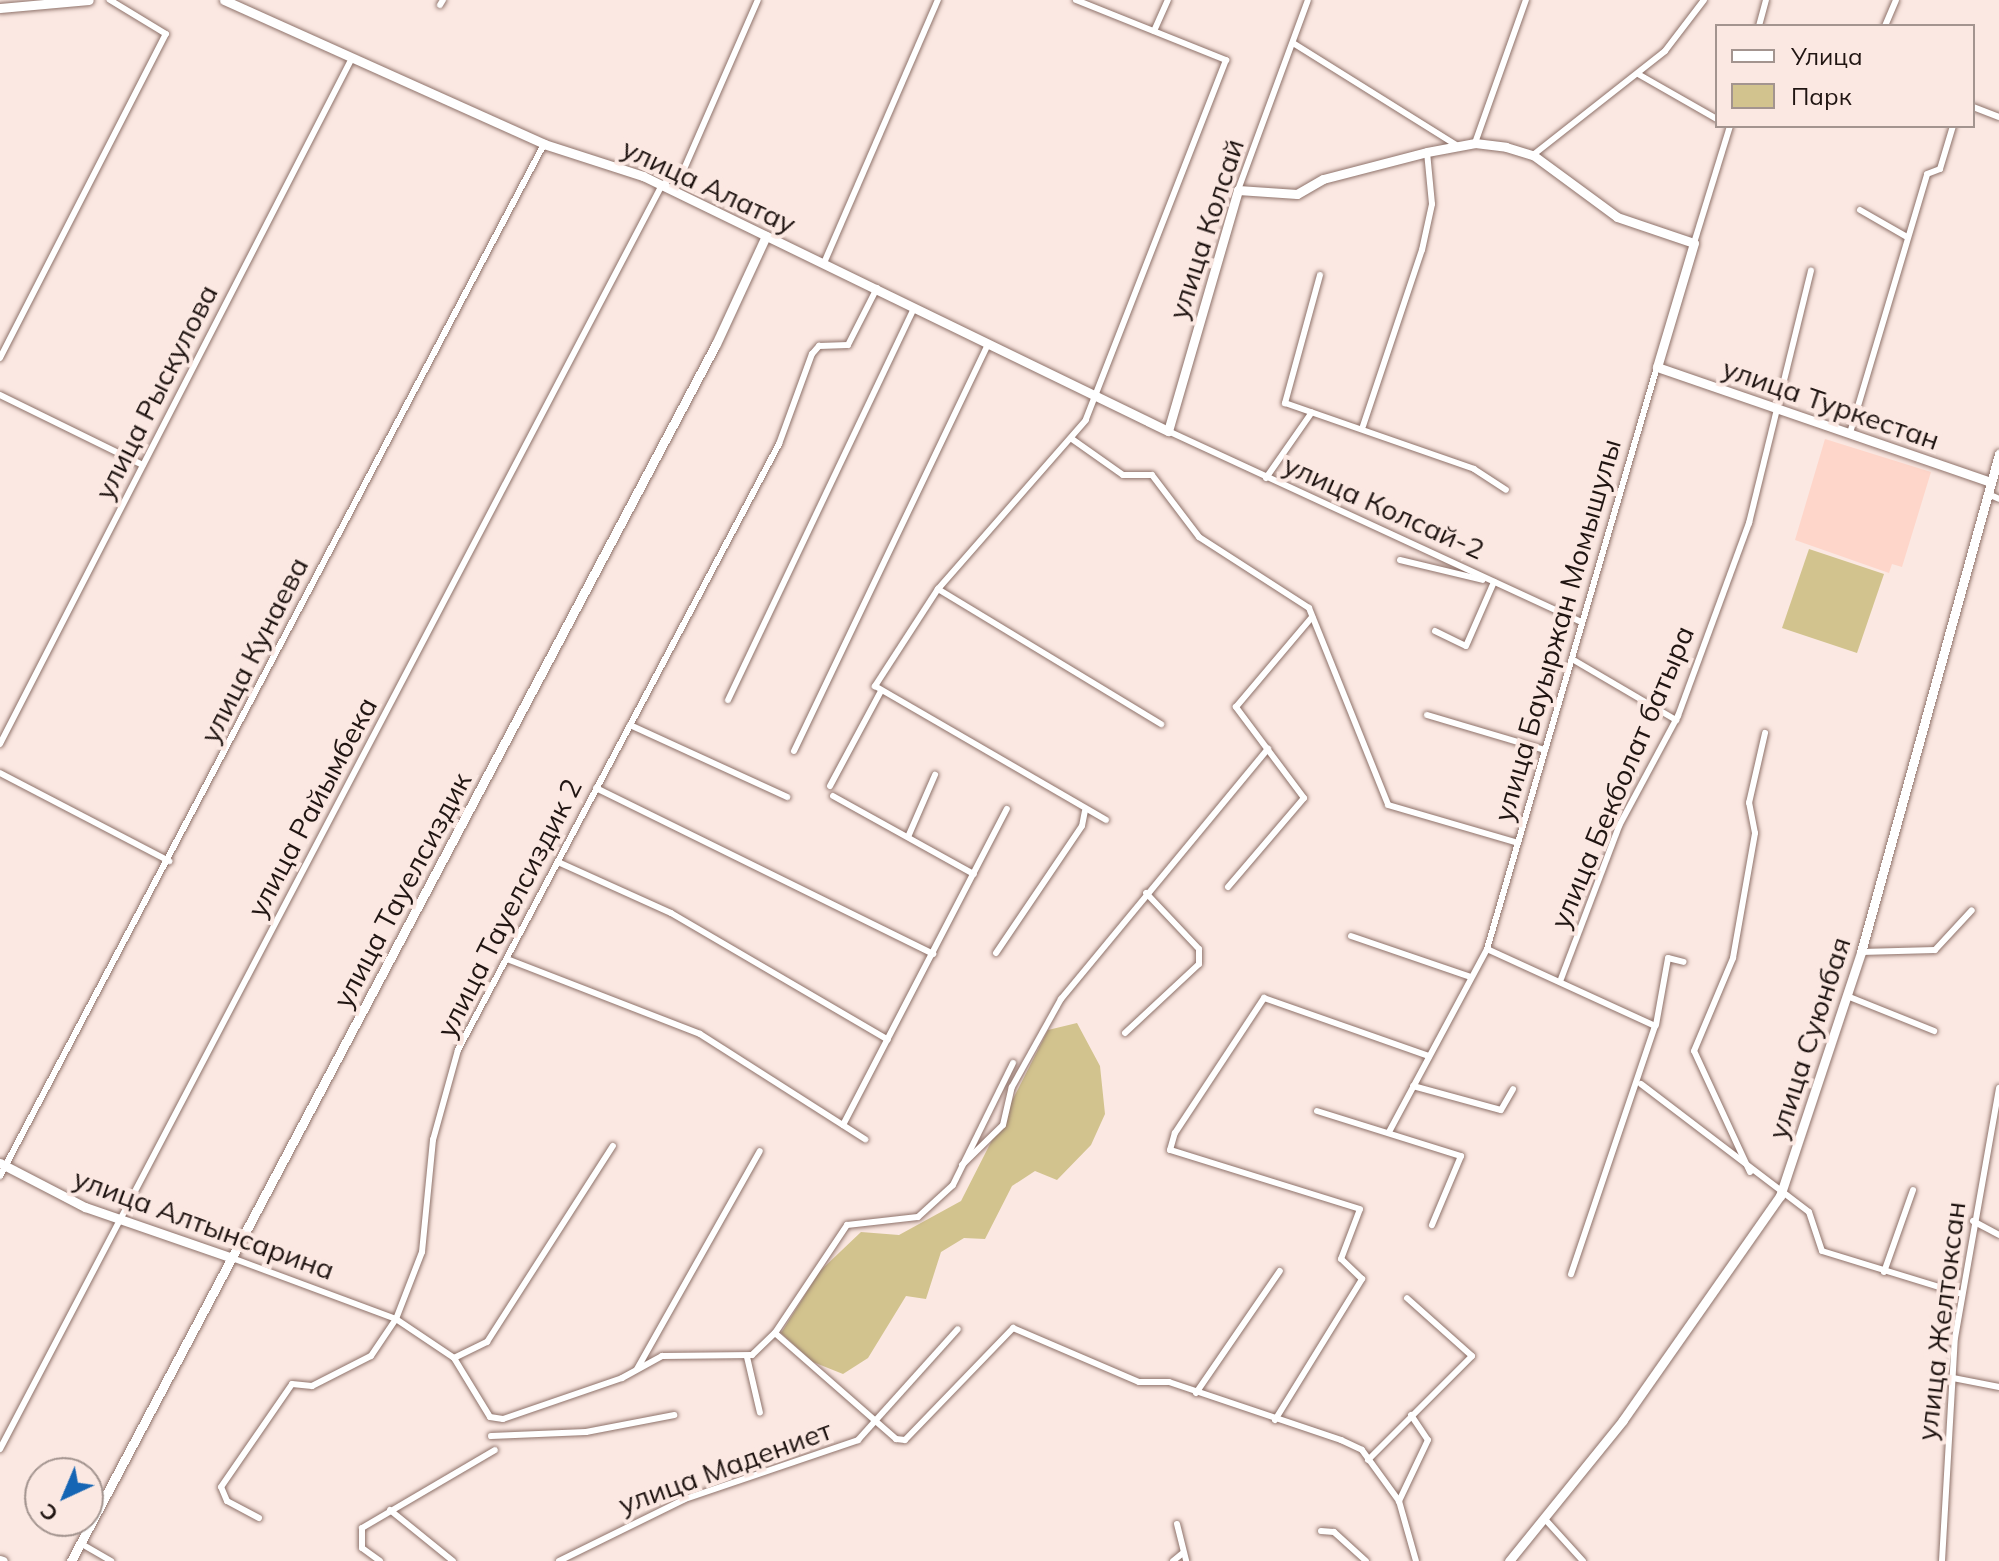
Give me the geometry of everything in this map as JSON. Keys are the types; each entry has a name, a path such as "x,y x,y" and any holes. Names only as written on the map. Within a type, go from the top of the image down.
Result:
{"street":[{"path":"0,8 89,0"},
{"path":"0,358 166,34 110,0"},
{"name":"улица Алатау","path":"224,0 351,60 544,144 662,185 877,288 913,310 987,346 1168,431"},
{"name":"улица Райымбека","path":"0,1449 662,185 684,169 758,0"},
{"path":"824,263 938,0"},
{"path":"1078,0 1226,60 1096,395 1072,439 938,589 875,682 881,691 993,748 1085,811 1106,820"},
{"path":"1154,31 1168,0"},
{"name":"улица Колсай","path":"1168,431 1238,190 1308,0"},
{"path":"1475,143 1526,0"},
{"path":"1533,155 1638,74 1704,0"},
{"path":"1760,24 1766,0"},
{"path":"1886,24 1896,0"},
{"path":"1293,43 1456,145"},
{"name":"улица Рыскулова","path":"0,744 351,60"},
{"path":"1638,74 1715,118"},
{"path":"1975,108 1999,117"},
{"name":"улица Бауыржан Момышулы","path":"1389,1132 1487,949 1728,128"},
{"path":"1850,433 1907,237 1952,128"},
{"path":"1238,190 1297,194 1323,179 1456,145 1475,143 1533,155 1617,217 1694,243"},
{"name":"улица Кунаева","path":"2,1169 169,861 544,144"},
{"path":"1363,426 1422,250 1432,204 1427,152"},
{"path":"1860,210 1907,237"},
{"name":"улица Тауелсиздик","path":"71,1561 709,358 766,236"},
{"name":"улица Бекболат батыра","path":"1561,979 1619,826 1676,720 1749,523 1811,270"},
{"path":"1320,275 1285,403 1363,426 1506,490"},
{"name":"улица Тауелсиздик 2","path":"259,1518 219,1493 292,1384 312,1386 371,1356 396,1319 422,1252 433,1140 458,1050 779,444 812,354 819,346 848,345 877,288"},
{"path":"728,700 913,310"},
{"path":"794,751 987,346"},
{"name":"улица Туркестан","path":"1657,367 1991,482"},
{"path":"0,395 143,465"},
{"path":"1266,478 1312,412"},
{"name":"улица Колсай-2","path":"1168,431 1582,622"},
{"path":"1072,439 1123,475 1152,475 1199,537 1291,590 1312,617 1388,805 1518,843"},
{"name":"улица Суюнбая","path":"1509,1561 1544,1518 1780,1196 1861,952 1999,454"},
{"path":"1988,494 1999,499"},
{"path":"1400,560 1494,582 1466,646 1435,631"},
{"path":"938,589 1161,724"},
{"path":"1228,887 1304,798 1236,707 1312,617"},
{"path":"1572,659 1676,720"},
{"path":"830,786 881,691"},
{"path":"1427,715 1545,750"},
{"path":"630,725 787,797"},
{"path":"1750,1172 1694,1051 1733,958 1755,833 1749,803 1765,733"},
{"path":"962,1165 1003,1125 1012,1087 1061,999 1268,749"},
{"path":"0,773 169,861"},
{"path":"908,837 935,775"},
{"path":"596,788 933,954"},
{"path":"833,796 974,874"},
{"path":"843,1125 1007,809"},
{"path":"996,953 1082,826 1085,811"},
{"path":"558,862 671,913 888,1040"},
{"path":"1125,1033 1199,964 1199,949 1146,893"},
{"path":"1861,952 1935,950 1972,910"},
{"path":"1351,936 1471,977"},
{"path":"1487,949 1561,979 1655,1026"},
{"path":"1571,1274 1641,1084 1668,958 1684,962"},
{"path":"507,959 700,1034 865,1139"},
{"path":"1847,996 1934,1031"},
{"path":"1275,1420 1362,1279 1341,1259 1360,1209 1170,1150 1264,998 1429,1056"},
{"path":"613,1146 487,1342 454,1358 490,1417 503,1419 681,1351 747,1357 775,1333 839,1232 854,1221 918,1217 953,1185 1013,1063"},
{"path":"1641,1084 1780,1196 1809,1212 1822,1251 1962,1294"},
{"path":"1413,1086 1501,1110 1513,1089"},
{"name":"улица Желтоксан","path":"1942,1561 1953,1378 1962,1294 1999,1088"},
{"path":"1317,1111 1461,1156 1432,1225"},
{"path":"637,1369 760,1151"},
{"name":"улица Алтынсарина","path":"2,1169 121,1220 396,1319 454,1358"},
{"path":"1884,1272 1913,1190"},
{"path":"1973,1221 1999,1235"},
{"path":"1196,1393 1280,1271"},
{"path":"1368,1460 1472,1356 1407,1298"},
{"path":"775,1333 877,1421 905,1440 1013,1328 1139,1382 1196,1393 1341,1440 1368,1460 1399,1501 1416,1561"},
{"name":"улица Мадениет","path":"559,1561 685,1499 843,1449 877,1421 958,1329"},
{"path":"747,1357 760,1413"},
{"path":"1953,1378 1999,1387"},
{"path":"491,1436 586,1432 674,1415"},
{"path":"1399,1501 1427,1447 1411,1415"},
{"path":"380,1561 359,1538 390,1510 495,1450"},
{"path":"390,1510 453,1561"},
{"path":"1544,1518 1583,1561"},
{"path":"1173,1561 1185,1557 1177,1524"},
{"path":"1321,1531 1334,1532 1366,1561"},
{"path":"80,1543 111,1561"}],"shaded area":[{"path":"1825,439 1931,472 1902,567 1892,564 1889,573 1795,540"}],"green space":[{"path":"1809,549 1884,574 1857,653 1782,628"},
{"path":"1077,1023 1100,1066 1105,1114 1091,1145 1057,1180 1035,1171 1012,1186 985,1239 964,1238 941,1252 926,1299 906,1296 868,1358 843,1374 813,1362 781,1333 820,1271 861,1232 899,1235 961,1201 1048,1030"}]}
